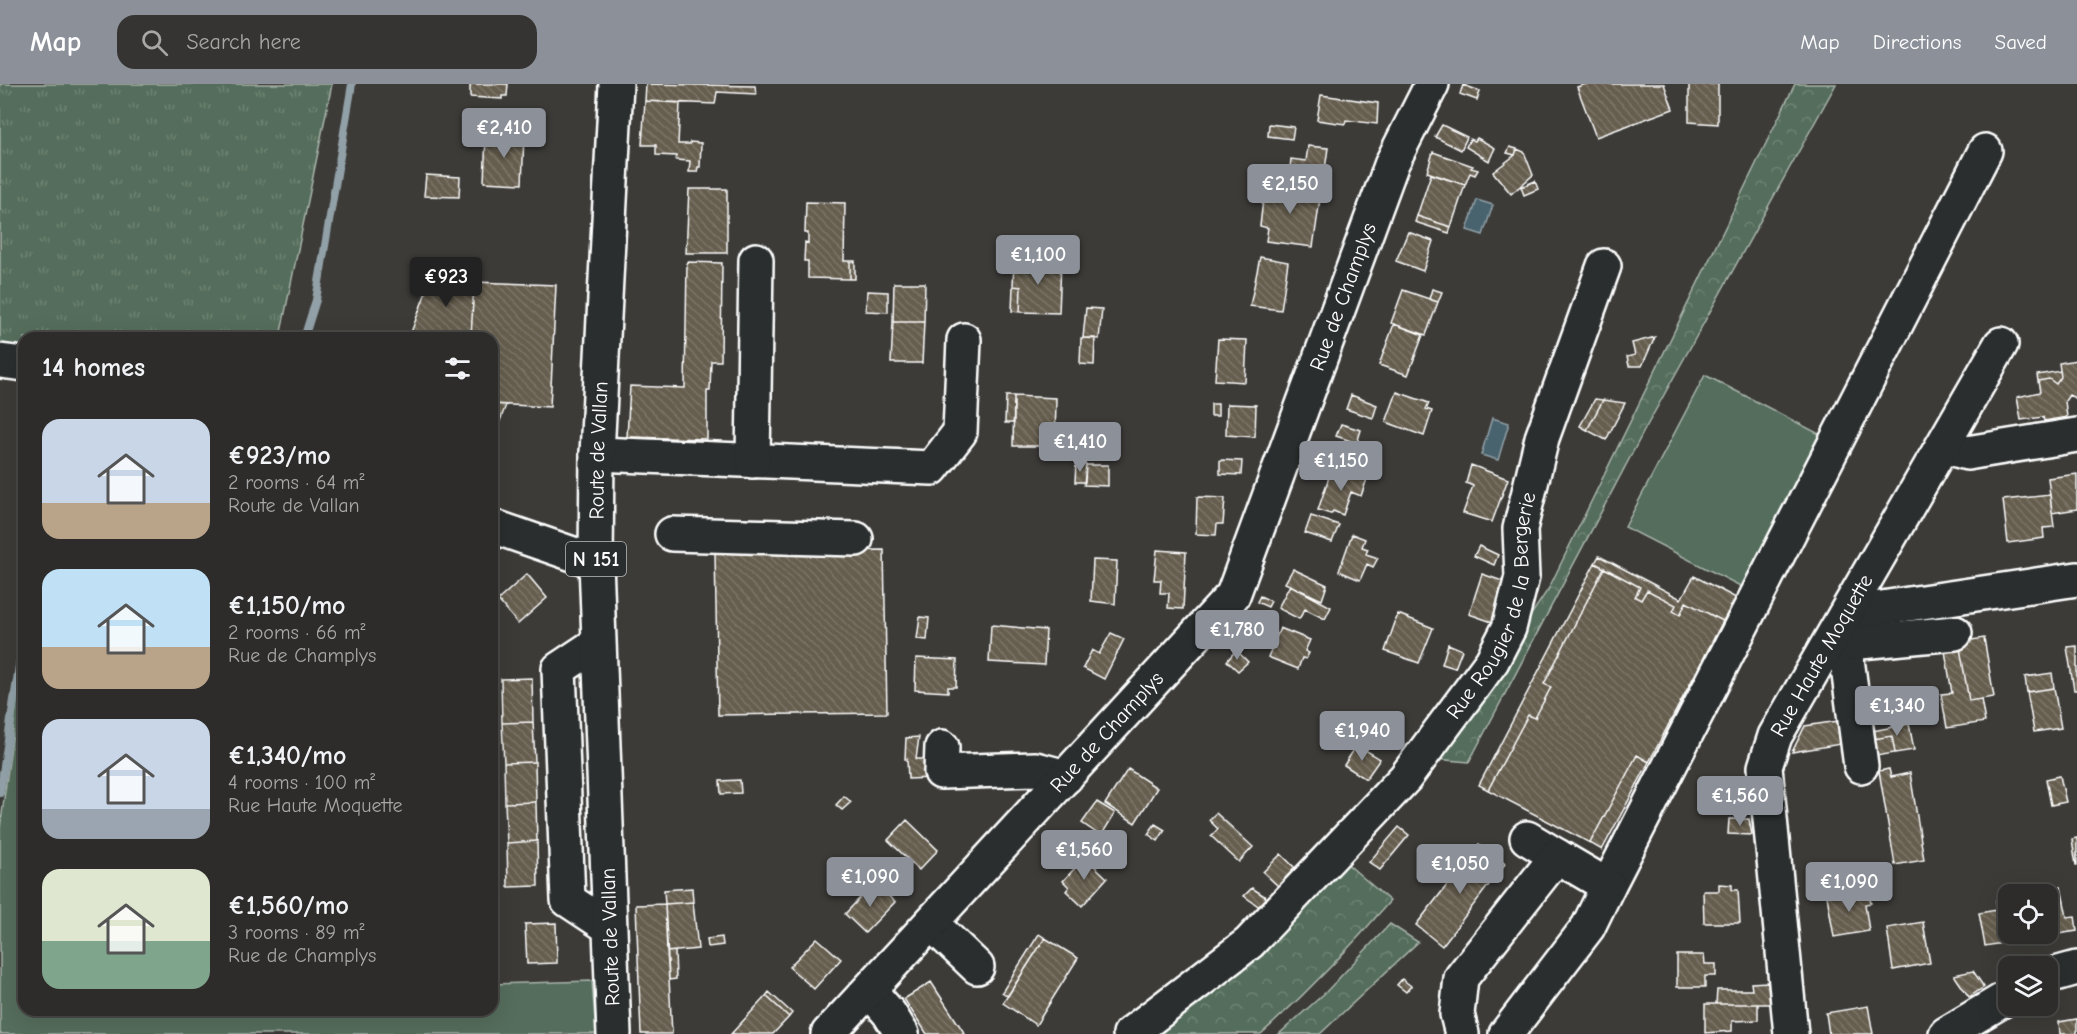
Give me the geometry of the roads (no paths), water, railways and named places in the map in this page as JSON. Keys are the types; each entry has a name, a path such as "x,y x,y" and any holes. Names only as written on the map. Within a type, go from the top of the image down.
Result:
{"street":[{"name":"Route de Vallan","path":"614,1034 596,562 597,454 616,84"},
{"name":"Rue de Champlys","path":"828,1034 1233,595 1392,164 1432,84"},
{"path":"1506,1034 1588,927 1985,152"},
{"path":"753,461 756,260"},
{"name":"Rue Rougier de la Bergerie","path":"1130,1034 1249,943 1405,778 1492,661 1509,628 1522,577 1520,529 1542,438 1604,266"},
{"path":"597,454 932,468 960,432 964,340"},
{"name":"Rue Haute Moquette","path":"1791,1034 1765,767 1775,736 1840,634 2001,344"},
{"path":"0,360 18,363"},
{"path":"1943,446 1967,453 2077,435"},
{"path":"498,528 596,562"},
{"path":"672,534 856,538"},
{"path":"1840,634 2077,579"},
{"path":"1840,634 1955,633"},
{"path":"1840,634 1861,765"},
{"path":"942,747 941,772 1036,770 1066,777"},
{"path":"1527,838 1608,886"},
{"path":"1461,1034 1457,1014 1461,978 1557,856"},
{"path":"931,924 977,967"},
{"path":"2058,973 2077,968"},
{"path":"869,990 889,1013 902,1034"},
{"path":"1947,1034 1998,1003"}],"water":[{"path":"1477,200 1493,205 1483,235 1467,230"},
{"path":"1492,418 1509,423 1498,460 1481,455"}],"waterway":[{"path":"306,332 316,300 352,84"},
{"path":"0,793 18,673"}]}
